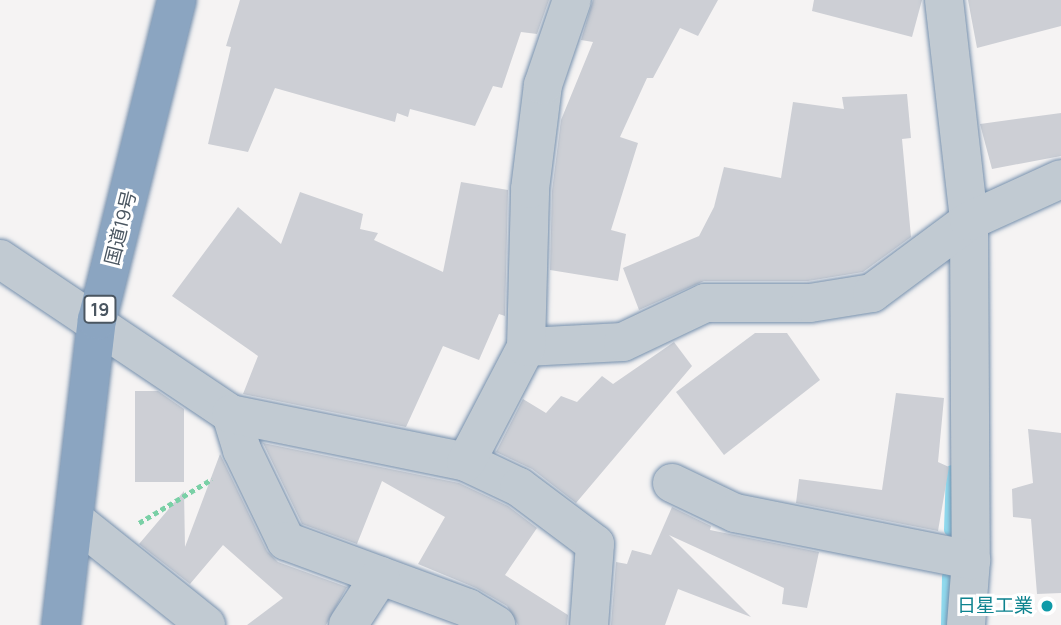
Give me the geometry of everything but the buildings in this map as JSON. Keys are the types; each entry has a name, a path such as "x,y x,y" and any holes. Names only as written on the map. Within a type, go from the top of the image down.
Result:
{"highway":[{"name":"国道19号","path":"61,625 97,320 177,0"}],"street":[{"path":"466,462 526,347 530,189 540,106 572,0"},
{"path":"944,0 969,221 971,560 966,625"},
{"path":"526,347 623,342 705,303 848,301 872,293 969,221 1061,180"},
{"path":"0,259 97,320 128,348 231,414 466,462 520,487 595,544 589,625"},
{"path":"231,414 246,458 286,541 468,608 496,625"},
{"path":"672,483 735,513 971,560"},
{"path":"75,520 206,625"},
{"path":"348,625 380,576"}],"path":[{"path":"129,531 155,510 246,458"}],"waterway":[{"path":"950,530 952,471"},
{"path":"947,625 948,576"}],"place":[{"name":"日星工業","path":"1047,606"}]}
